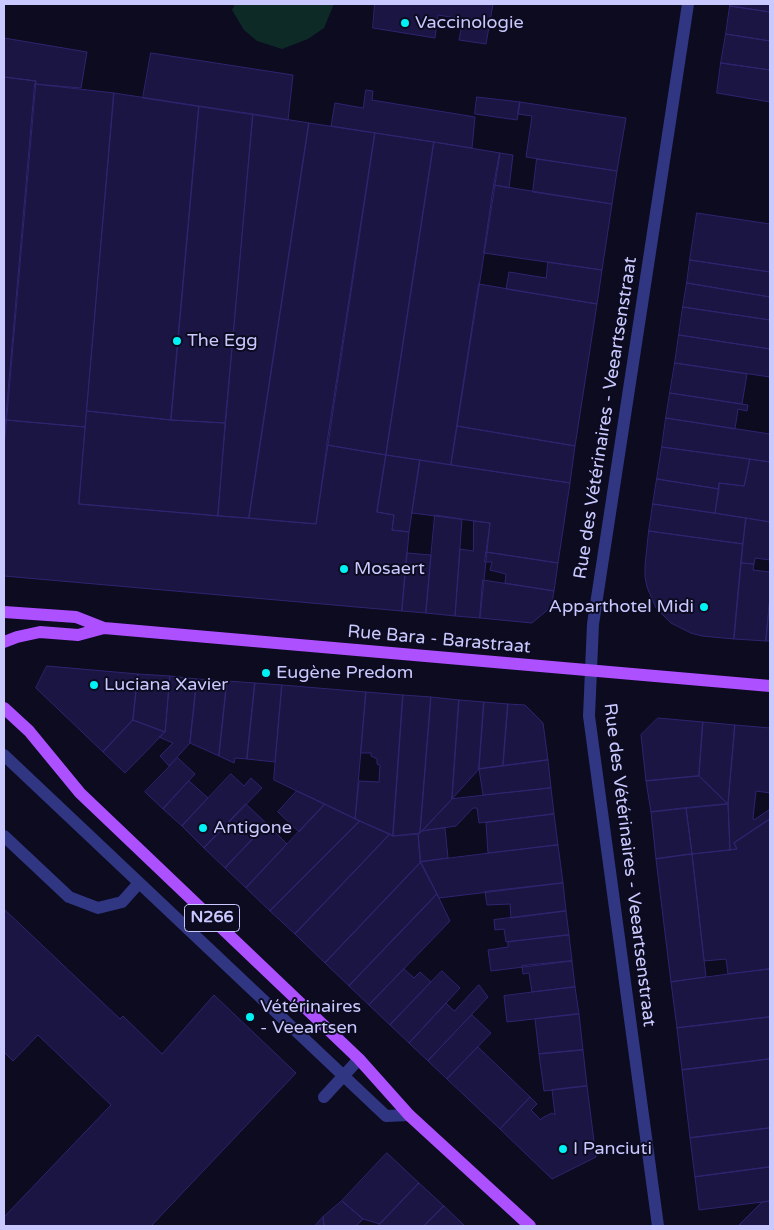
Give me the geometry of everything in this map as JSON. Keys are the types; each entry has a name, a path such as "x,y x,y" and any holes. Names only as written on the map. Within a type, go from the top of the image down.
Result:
{"main road":[{"name":"Rue Bara - Barastraat","path":"4,612 76,617 104,628 770,686"},
{"name":"Rue Bara - Barastraat","path":"4,642 40,632 78,635 104,628"},
{"name":"N266","path":"4,708 29,731 80,793 359,1059 409,1115 530,1226"}],"street":[{"name":"Rue des Vétérinaires - Veeartsenstraat","path":"658,1226 589,716 593,624 688,4"},
{"path":"4,755 386,1116 409,1115"},
{"path":"4,836 69,897 98,908 122,902 139,883"},
{"path":"324,1097 359,1059"}],"green space":[{"path":"235,4 334,4 324,28 308,39 282,49 257,41 244,30 232,10"}],"building":[{"name":"Vaccinologie","path":"375,4 493,4 486,44 459,40 463,19 438,15 435,38 373,28"},
{"path":"730,4 770,4 770,12 730,6"},
{"path":"730,6 770,12 770,41 726,34"},
{"path":"726,34 770,41 770,70 721,63"},
{"path":"4,38 87,52 81,88 35,84 36,81 4,77"},
{"path":"151,53 293,75 288,120 143,98"},
{"path":"721,63 770,70 770,102 717,93"},
{"path":"4,77 36,81 4,449"},
{"path":"35,84 114,93 85,427 6,420"},
{"path":"366,90 373,91 372,100 475,117 472,148 331,126 335,103 363,108"},
{"path":"114,93 199,106 171,420 87,411"},
{"path":"477,97 520,102 517,120 475,114"},
{"path":"520,102 626,118 617,171 526,157 532,116 518,114"},
{"path":"199,106 253,114 225,423 171,420"},
{"path":"253,114 309,123 249,518 218,516"},
{"path":"309,123 375,133 316,524 249,518"},
{"path":"375,133 434,142 386,455 327,445"},
{"path":"434,142 500,153 451,465 386,455"},
{"path":"500,153 513,155 509,188 494,185"},
{"path":"537,159 617,171 612,204 533,192"},
{"path":"494,185 612,204 602,270 484,253"},
{"path":"697,213 770,224 770,272 690,260"},
{"path":"690,260 770,272 770,297 687,283"},
{"path":"548,262 602,270 597,304 506,289 509,272 546,278"},
{"path":"687,283 770,297 770,320 683,307"},
{"path":"479,284 597,304 575,446 457,426"},
{"path":"683,307 770,320 770,349 679,335"},
{"path":"679,335 770,349 770,377 675,363"},
{"path":"675,363 747,374 742,404 670,393"},
{"path":"670,393 748,405 747,411 738,409 735,429 666,418"},
{"path":"87,411 171,420 225,423 218,516 79,504"},
{"path":"666,418 770,434 770,462 662,447"},
{"path":"6,420 85,427 79,504 316,524 327,445 386,455 377,512 394,515 392,530 409,532 402,611 4,576 4,449"},
{"path":"457,426 575,446 570,483 451,465"},
{"path":"662,447 750,459 744,486 719,483 719,489 657,479"},
{"path":"386,455 420,460 409,532 392,530 394,515 377,512"},
{"path":"750,459 770,462 770,522 715,513 719,483 744,486"},
{"path":"420,460 570,483 558,563 486,552 490,523 412,513"},
{"path":"657,479 719,489 715,513 653,504"},
{"path":"653,504 746,518 743,544 649,531"},
{"path":"435,515 462,519 455,616 426,613"},
{"path":"746,518 770,522 770,560 755,558 754,564 741,563"},
{"path":"474,521 490,523 480,618 455,616 460,549 473,551"},
{"path":"649,531 743,544 734,639 691,633 671,623 656,608 645,577"},
{"path":"486,552 558,563 554,591 505,583 506,574 490,570 492,562 485,562"},
{"path":"407,553 431,555 426,613 402,611"},
{"path":"741,563 754,564 753,570 770,572 766,641 734,639"},
{"path":"483,580 554,591 551,607 532,623 480,618"},
{"path":"770,597 770,641 766,641"},
{"path":"47,666 138,674 133,720 103,752 36,688"},
{"path":"138,674 170,676 165,732 133,720"},
{"path":"170,676 197,679 190,743 169,766 160,756 173,743 159,737 165,732"},
{"path":"197,679 227,681 219,756 190,743"},
{"path":"227,681 255,683 247,759 235,758 234,763 219,756"},
{"path":"255,683 282,685 275,762 247,759"},
{"path":"282,685 366,692 355,819 274,780"},
{"path":"366,692 403,695 393,836 355,819 359,781 379,782 380,765 377,764 377,759 371,756 371,753 361,753"},
{"path":"403,695 431,697 420,833 393,836"},
{"path":"431,697 459,700 452,799 420,833"},
{"path":"459,700 484,702 479,769 452,799"},
{"path":"484,702 508,704 503,766 479,769"},
{"path":"508,704 525,705 543,723 548,760 503,766"},
{"path":"658,718 703,722 699,776 646,781 641,735"},
{"path":"133,720 165,732 125,773 103,752"},
{"path":"703,722 735,725 728,804 699,776"},
{"path":"735,725 770,728 770,793 756,791 753,818 754,820 770,809 770,819 734,843 737,849 730,850 728,804"},
{"path":"178,758 195,774 163,809 145,792"},
{"path":"548,760 551,788 483,795 479,769"},
{"path":"231,774 244,786 251,778 262,788 204,848 182,826"},
{"path":"699,776 728,804 651,812 646,781"},
{"path":"189,781 208,798 182,826 163,809"},
{"path":"551,788 554,814 479,823 477,808 473,808 456,826 422,831 452,799"},
{"path":"297,791 325,804 299,832 278,812"},
{"path":"246,804 267,824 225,868 204,848"},
{"path":"325,804 360,821 270,911 246,888"},
{"path":"728,804 730,850 692,854 686,808"},
{"path":"686,808 692,854 656,859 651,812"},
{"path":"554,814 558,845 488,853 486,823"},
{"path":"770,819 770,969 728,974 726,959 704,961 692,854 737,849 734,843"},
{"path":"360,821 390,834 295,934 270,911"},
{"path":"267,824 287,844 246,888 225,868"},
{"path":"445,828 448,858 420,862 418,834 422,831"},
{"path":"390,834 393,836 418,834 421,862 325,963 295,934"},
{"path":"558,845 563,883 439,898 420,862"},
{"path":"692,854 706,977 671,982 656,859"},
{"path":"421,862 437,894 349,986 325,963"},
{"path":"563,883 566,911 511,918 510,904 487,905 485,892"},
{"path":"437,894 450,921 369,1005 349,986"},
{"path":"4,909 120,1019 123,1016 162,1054 214,995 296,1073 151,1226 4,1226 4,1217 111,1105 38,1035 13,1061 4,1052"},
{"path":"566,911 569,935 506,942 504,929 495,930 494,920"},
{"path":"569,935 572,961 491,971 488,950 508,947 508,942"},
{"path":"572,961 575,987 532,992 529,973 523,974 522,966"},
{"path":"404,969 414,978 420,972 431,982 390,1025 369,1005"},
{"path":"770,969 770,1017 677,1028 671,982"},
{"path":"442,971 460,988 409,1043 390,1025"},
{"path":"479,985 488,997 428,1061 409,1043 446,1003 454,1011"},
{"path":"575,987 579,1014 507,1022 504,996"},
{"path":"579,1014 583,1050 539,1054 535,1019"},
{"path":"472,1015 491,1033 447,1079 428,1061"},
{"path":"770,1017 770,1059 682,1070 677,1028"},
{"path":"478,1047 530,1097 500,1129 447,1079"},
{"path":"583,1050 587,1086 544,1091 539,1054"},
{"path":"770,1059 770,1128 690,1138 682,1070"},
{"path":"587,1086 596,1157 552,1179 500,1129 530,1097 537,1104 531,1110 541,1120 552,1113 555,1115 552,1090"},
{"path":"770,1128 770,1167 695,1177 690,1138"},
{"path":"387,1153 419,1183 380,1224 363,1219 342,1201"},
{"path":"770,1167 770,1201 699,1210 695,1177"},
{"path":"419,1183 444,1206 424,1226 378,1226"},
{"path":"342,1201 363,1219 356,1226 324,1226 323,1217"},
{"path":"770,1201 770,1226 738,1226 761,1203"},
{"path":"444,1206 465,1226 424,1226"},
{"path":"323,1217 324,1226 315,1226"}],"place":[{"name":"Vaccinologie","path":"405,23"},
{"name":"The Egg","path":"177,341"},
{"name":"Mosaert","path":"344,569"},
{"name":"Apparthotel Midi","path":"704,607"},
{"name":"Eugène Predom","path":"266,673"},
{"name":"Luciana Xavier","path":"94,685"},
{"name":"Antigone","path":"203,828"},
{"name":"Vétérinaires - Veeartsen","path":"250,1017"},
{"name":"I Panciuti","path":"563,1149"}]}
